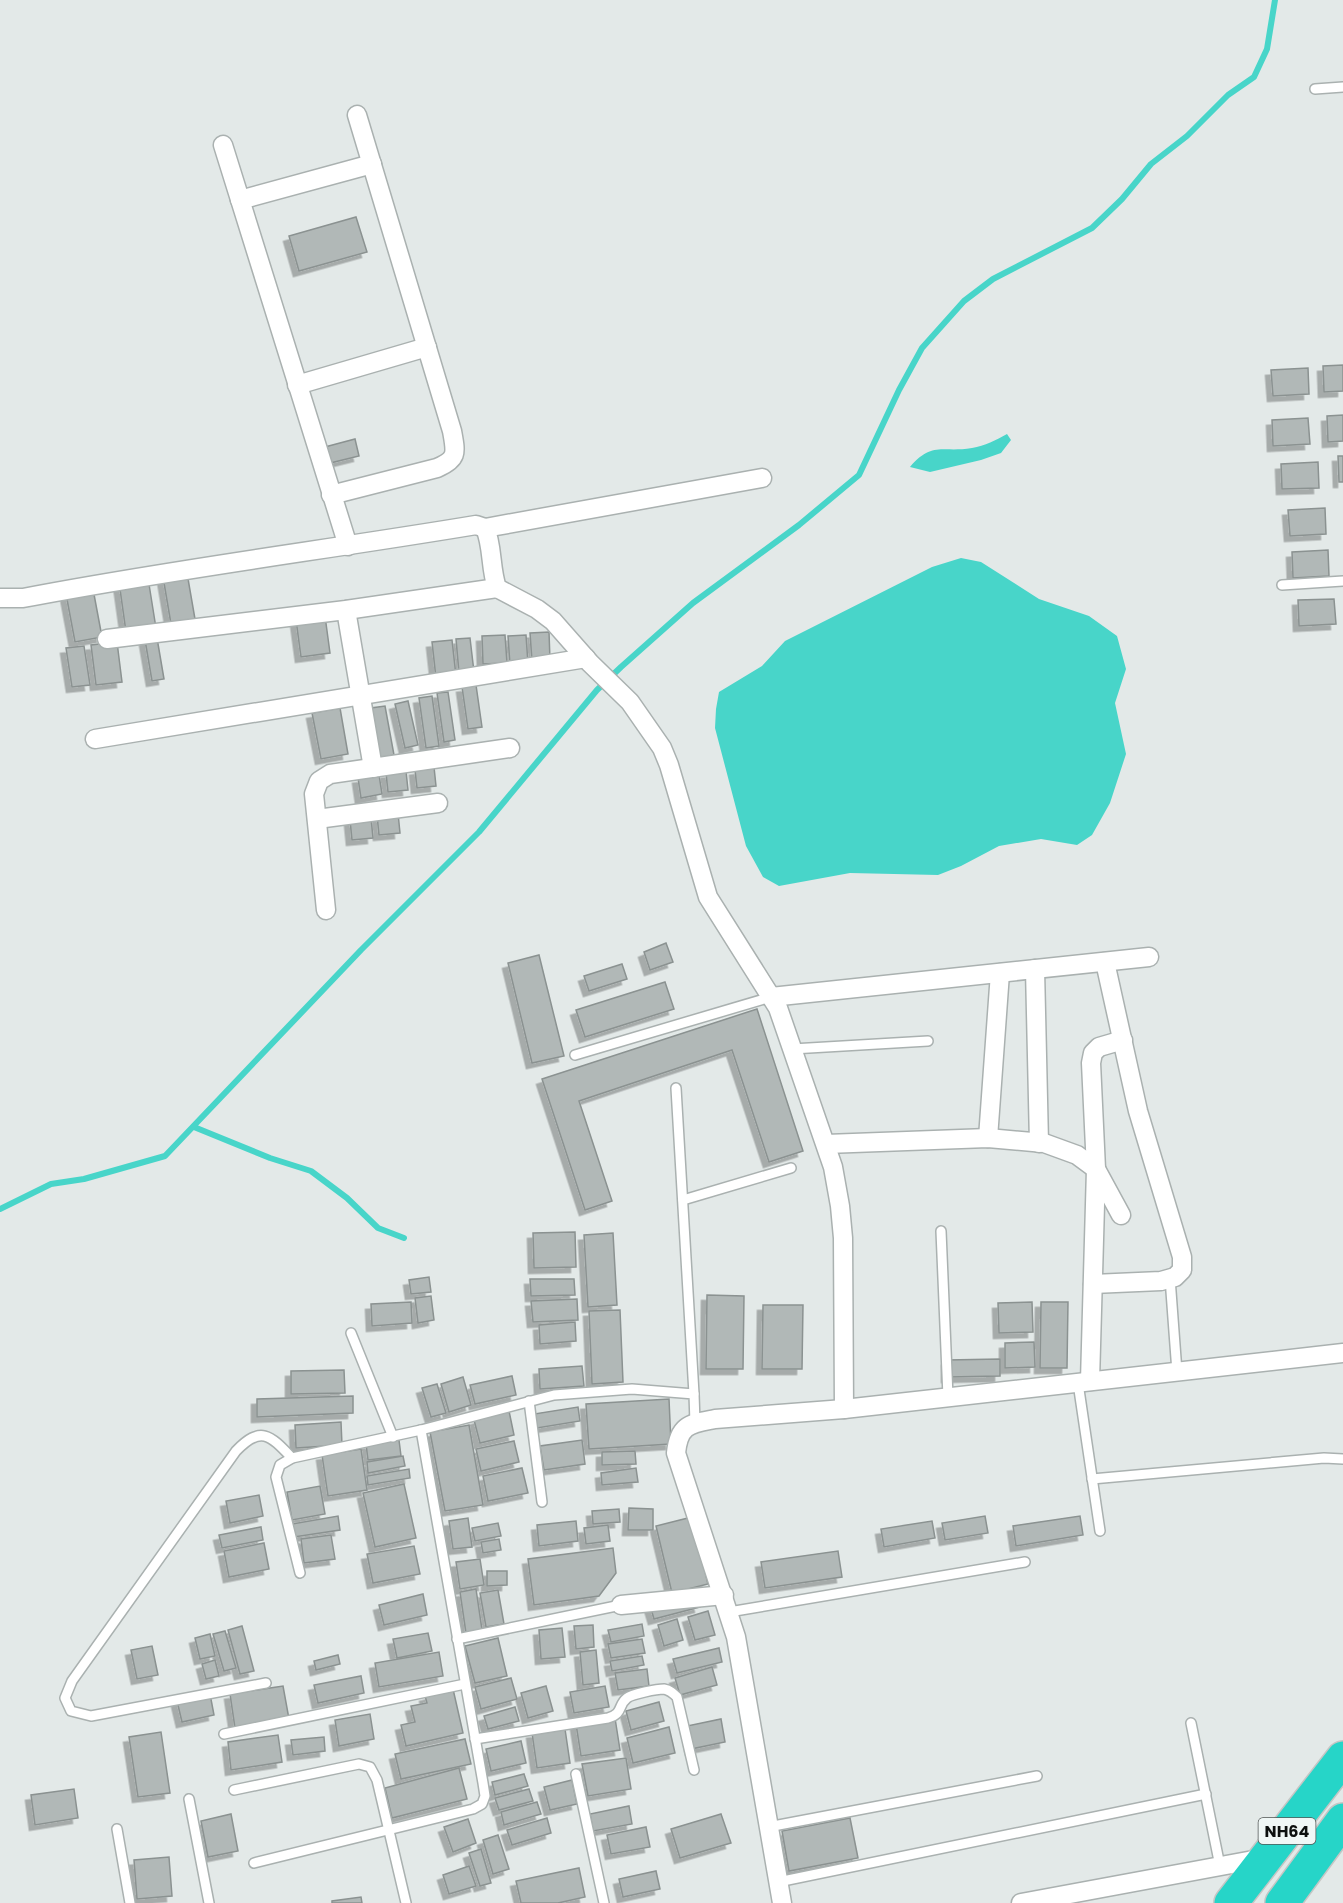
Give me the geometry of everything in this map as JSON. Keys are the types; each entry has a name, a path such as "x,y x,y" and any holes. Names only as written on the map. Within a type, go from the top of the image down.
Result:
{"highway":[{"name":"NH64","path":"1231,1903 1343,1758"},
{"name":"NH64","path":"1282,1903 1332,1848 1343,1820"}],"street":[{"path":"332,495 437,468 450,462 455,456 455,446 427,347 357,115"},
{"path":"223,145 348,546"},
{"path":"240,200 372,164"},
{"path":"297,385 427,347"},
{"path":"0,598 23,598 190,569 476,525 485,528 762,478"},
{"path":"485,528 497,588"},
{"path":"107,639 346,610 497,588 537,609 553,621 630,702 662,748 708,897 778,1008 826,1144 837,1183 843,1238 844,1409"},
{"path":"346,610 374,768"},
{"path":"95,739 588,660"},
{"path":"326,910 314,794 319,781 330,774 510,747"},
{"path":"317,819 438,803"},
{"path":"771,997 1149,957"},
{"path":"1093,1284 1161,1281 1175,1277 1182,1270 1182,1257 1144,1133 1105,962"},
{"path":"1035,969 1039,1143"},
{"path":"988,1138 1000,973"},
{"path":"1084,1382 1093,1284 1096,1169 1091,1063 1093,1053 1099,1047 1123,1040"},
{"path":"826,1144 988,1138 1039,1143 1077,1155 1096,1169 1121,1215"},
{"path":"782,1903 742,1673 726,1603 676,1453 677,1438 684,1429 695,1423 715,1419 844,1409 1343,1353"},
{"path":"621,1605 726,1603"},
{"path":"1021,1903 1266,1858"}],"lane":[{"path":"1315,89 1343,87"},
{"path":"1282,585 1343,581"},
{"path":"575,1055 771,997"},
{"path":"792,1049 928,1041"},
{"path":"676,1088 695,1423"},
{"path":"682,1200 791,1168"},
{"path":"941,1231 948,1397"},
{"path":"1170,1278 1177,1372"},
{"path":"351,1333 393,1437"},
{"path":"1084,1382 1092,1479 1100,1531"},
{"path":"300,1573 276,1477 280,1465 292,1458 393,1437 554,1395 632,1389 694,1394"},
{"path":"529,1401 542,1502"},
{"path":"254,1863 473,1809 482,1804 485,1796 421,1430"},
{"path":"266,1683 91,1716 71,1711 65,1698 72,1681 236,1451 248,1438 264,1435 275,1440 292,1458"},
{"path":"1092,1479 1324,1458 1343,1459"},
{"path":"726,1603 1025,1562"},
{"path":"457,1639 621,1605"},
{"path":"225,1734 465,1684"},
{"path":"475,1739 608,1718 616,1715 621,1710 624,1701 630,1696 664,1689 672,1691 676,1696 694,1770"},
{"path":"1191,1723 1221,1866"},
{"path":"234,1790 359,1764 370,1767 377,1780 406,1903"},
{"path":"576,1774 604,1903"},
{"path":"768,1827 1037,1776"},
{"path":"778,1882 1206,1794"},
{"path":"189,1799 209,1903"},
{"path":"117,1829 130,1903"}],"water":[{"path":"1007,434 1011,440 1001,453 981,460 930,472 910,467 932,451 977,447"},
{"path":"961,558 981,562 1039,599 1089,616 1117,636 1126,669 1115,703 1126,754 1110,803 1092,835 1077,845 1041,839 999,846 938,875 850,873 779,886 763,877 746,846 715,728 719,692 762,666 785,641 932,567"}],"building":[{"path":"356,217 367,252 299,271 289,236"},
{"path":"1343,365 1343,391 1324,392 1323,366"},
{"path":"1308,368 1309,394 1273,396 1271,370"},
{"path":"1343,415 1343,441 1328,442 1327,416"},
{"path":"1308,418 1310,444 1273,446 1272,420"},
{"path":"355,439 359,456 326,464 321,448"},
{"path":"1338,456 1343,456 1343,482 1339,482"},
{"path":"1318,462 1319,488 1282,489 1281,464"},
{"path":"1325,508 1326,534 1290,536 1288,510"},
{"path":"1328,550 1329,576 1293,578 1292,552"},
{"path":"187,573 195,619 171,624 163,577"},
{"path":"148,578 156,628 126,632 119,582"},
{"path":"93,589 102,637 75,642 66,594"},
{"path":"1334,599 1336,624 1299,626 1298,600"},
{"path":"325,616 330,653 301,657 296,620"},
{"path":"549,632 550,660 532,661 530,633"},
{"path":"505,635 507,663 483,664 482,636"},
{"path":"526,635 528,664 510,665 508,636"},
{"path":"157,638 164,679 152,681 145,640"},
{"path":"470,638 474,672 459,673 456,639"},
{"path":"452,640 456,676 436,678 432,642"},
{"path":"117,642 122,682 96,685 91,645"},
{"path":"84,646 90,685 72,687 66,648"},
{"path":"476,685 482,727 468,729 462,687"},
{"path":"448,692 455,740 444,742 437,693"},
{"path":"432,696 439,746 426,748 419,698"},
{"path":"408,701 418,745 405,748 395,704"},
{"path":"385,706 394,755 380,758 371,708"},
{"path":"340,708 348,754 321,759 312,713"},
{"path":"434,767 436,786 417,788 415,770"},
{"path":"406,771 408,790 388,792 386,773"},
{"path":"379,775 382,794 361,798 358,778"},
{"path":"398,813 400,833 379,835 377,815"},
{"path":"371,818 373,838 352,840 350,820"},
{"path":"666,943 673,962 650,970 644,952"},
{"path":"539,955 564,1056 532,1063 508,963"},
{"path":"622,964 627,979 589,991 584,976"},
{"path":"665,982 674,1009 585,1037 576,1010"},
{"path":"757,1009 803,1151 769,1162 732,1050 579,1101 612,1201 585,1210 542,1079"},
{"path":"575,1232 576,1267 534,1268 533,1233"},
{"path":"613,1233 617,1305 588,1307 584,1235"},
{"path":"429,1277 431,1292 411,1294 409,1280"},
{"path":"530,1279 574,1279 575,1295 531,1296"},
{"path":"707,1295 744,1296 743,1369 706,1369"},
{"path":"431,1296 434,1320 418,1323 415,1298"},
{"path":"577,1299 578,1320 533,1322 531,1301"},
{"path":"411,1302 412,1323 372,1326 371,1304"},
{"path":"1032,1302 1033,1332 999,1333 998,1303"},
{"path":"1041,1302 1068,1302 1067,1368 1040,1368"},
{"path":"763,1305 803,1305 802,1369 762,1369"},
{"path":"620,1310 623,1382 592,1384 589,1311"},
{"path":"575,1322 576,1341 540,1344 539,1325"},
{"path":"1034,1342 1035,1367 1005,1368 1005,1343"},
{"path":"1000,1359 1000,1376 947,1377 947,1360"},
{"path":"582,1366 584,1386 540,1389 539,1369"},
{"path":"344,1370 345,1393 291,1394 291,1371"},
{"path":"512,1376 516,1395 475,1404 470,1385"},
{"path":"463,1377 471,1405 449,1412 441,1384"},
{"path":"437,1384 446,1413 431,1417 422,1388"},
{"path":"353,1396 353,1413 257,1417 257,1399"},
{"path":"669,1399 671,1444 589,1449 586,1404"},
{"path":"578,1407 580,1421 537,1428 534,1414"},
{"path":"509,1411 514,1435 480,1443 474,1420"},
{"path":"341,1422 342,1445 296,1448 295,1425"},
{"path":"469,1425 483,1505 445,1511 430,1432"},
{"path":"399,1440 401,1456 368,1460 366,1444"},
{"path":"582,1440 585,1464 544,1470 540,1446"},
{"path":"514,1441 519,1462 481,1471 476,1449"},
{"path":"361,1449 367,1490 328,1496 322,1455"},
{"path":"635,1451 636,1464 602,1465 602,1452"},
{"path":"403,1456 405,1466 368,1473 367,1462"},
{"path":"522,1468 528,1493 488,1501 483,1476"},
{"path":"636,1468 638,1482 602,1485 601,1473"},
{"path":"409,1469 410,1478 368,1485 367,1476"},
{"path":"404,1484 416,1538 375,1547 363,1493"},
{"path":"320,1486 325,1514 292,1520 287,1492"},
{"path":"259,1495 263,1516 230,1523 226,1501"},
{"path":"629,1508 653,1509 653,1530 628,1530"},
{"path":"619,1509 620,1522 593,1524 592,1511"},
{"path":"338,1516 340,1530 294,1537 292,1524"},
{"path":"985,1516 988,1533 945,1540 942,1523"},
{"path":"1080,1516 1083,1535 1016,1546 1013,1526"},
{"path":"692,1517 708,1584 672,1593 656,1526"},
{"path":"468,1518 472,1547 453,1549 449,1521"},
{"path":"576,1521 578,1541 539,1546 537,1525"},
{"path":"932,1521 935,1538 884,1547 881,1529"},
{"path":"498,1523 501,1536 475,1541 472,1528"},
{"path":"608,1525 610,1541 586,1544 584,1528"},
{"path":"261,1527 263,1540 222,1548 219,1535"},
{"path":"331,1535 335,1559 304,1563 301,1539"},
{"path":"499,1539 501,1550 483,1553 481,1542"},
{"path":"264,1543 269,1569 229,1577 224,1551"},
{"path":"414,1546 420,1574 373,1583 367,1554"},
{"path":"613,1548 616,1573 599,1596 534,1605 528,1559"},
{"path":"838,1551 842,1577 765,1588 761,1562"},
{"path":"480,1559 484,1585 460,1589 456,1562"},
{"path":"487,1571 507,1571 507,1585 487,1586"},
{"path":"476,1589 482,1630 466,1633 460,1592"},
{"path":"498,1590 504,1624 486,1627 480,1593"},
{"path":"696,1590 700,1607 654,1619 649,1602"},
{"path":"423,1594 427,1615 384,1625 379,1605"},
{"path":"708,1611 715,1635 695,1640 688,1617"},
{"path":"677,1619 683,1640 664,1646 658,1625"},
{"path":"642,1624 644,1636 611,1642 608,1630"},
{"path":"593,1625 594,1647 576,1649 574,1626"},
{"path":"242,1626 254,1671 240,1674 228,1630"},
{"path":"562,1628 565,1657 541,1659 539,1630"},
{"path":"225,1631 236,1668 224,1671 213,1634"},
{"path":"428,1633 432,1651 397,1658 393,1639"},
{"path":"210,1634 215,1656 200,1659 195,1638"},
{"path":"498,1638 507,1676 475,1683 465,1646"},
{"path":"642,1639 645,1653 611,1658 608,1644"},
{"path":"152,1646 158,1675 137,1679 131,1650"},
{"path":"719,1648 722,1662 677,1673 673,1659"},
{"path":"596,1650 599,1683 583,1685 580,1652"},
{"path":"439,1652 443,1676 379,1687 375,1663"},
{"path":"338,1655 340,1664 316,1670 314,1661"},
{"path":"642,1656 644,1665 612,1671 610,1661"},
{"path":"215,1660 219,1676 206,1679 202,1664"},
{"path":"712,1667 717,1685 680,1695 675,1678"},
{"path":"647,1669 649,1686 618,1690 615,1673"},
{"path":"361,1676 364,1693 318,1703 314,1685"},
{"path":"511,1678 517,1699 481,1709 475,1687"},
{"path":"283,1686 289,1719 235,1728 230,1694"},
{"path":"546,1686 553,1711 528,1718 521,1693"},
{"path":"605,1686 609,1707 574,1713 570,1692"},
{"path":"453,1689 463,1733 406,1746 401,1725 415,1722 411,1706 427,1703 425,1696"},
{"path":"210,1694 214,1715 182,1722 177,1701"},
{"path":"659,1702 664,1721 631,1730 626,1711"},
{"path":"515,1707 519,1721 488,1729 484,1716"},
{"path":"370,1714 374,1739 339,1746 335,1720"},
{"path":"615,1718 620,1750 581,1756 576,1724"},
{"path":"721,1719 725,1742 691,1749 687,1726"},
{"path":"669,1727 675,1753 633,1763 627,1738"},
{"path":"565,1729 570,1763 537,1768 532,1733"},
{"path":"161,1732 170,1793 138,1797 129,1737"},
{"path":"278,1735 282,1762 231,1770 228,1742"},
{"path":"324,1737 325,1751 293,1755 291,1740"},
{"path":"465,1739 471,1764 401,1779 395,1754"},
{"path":"521,1741 526,1763 491,1771 486,1749"},
{"path":"626,1758 631,1789 588,1796 582,1764"},
{"path":"459,1768 467,1799 392,1818 385,1788"},
{"path":"524,1774 528,1786 495,1795 492,1782"},
{"path":"572,1780 577,1804 550,1810 544,1787"},
{"path":"74,1789 78,1818 35,1825 31,1795"},
{"path":"529,1789 533,1801 499,1810 495,1798"},
{"path":"537,1802 541,1814 504,1825 501,1812"},
{"path":"629,1806 632,1824 593,1831 590,1814"},
{"path":"231,1814 238,1851 208,1857 201,1821"},
{"path":"721,1814 731,1843 680,1858 671,1829"},
{"path":"547,1818 551,1833 512,1845 507,1830"},
{"path":"850,1818 858,1858 789,1871 782,1831"},
{"path":"468,1819 476,1843 453,1852 444,1827"},
{"path":"646,1827 650,1847 611,1854 607,1835"},
{"path":"498,1835 509,1869 493,1874 483,1840"},
{"path":"481,1849 491,1883 480,1886 469,1853"},
{"path":"169,1857 172,1896 137,1899 134,1860"},
{"path":"469,1866 476,1886 449,1894 443,1875"},
{"path":"579,1868 585,1897 558,1903 521,1903 516,1881"},
{"path":"656,1871 660,1889 623,1897 619,1879"},
{"path":"361,1897 362,1903 332,1903 332,1901"}],"waterway":[{"path":"0,1209 51,1184 84,1179 165,1156 361,950 479,832 597,690 693,603 799,525 859,475 899,390 922,348 964,301 993,279 1092,228 1122,199 1151,164 1187,136 1228,95 1254,77 1267,49 1275,0"},
{"path":"194,1127 270,1158 311,1171 347,1198 378,1228 404,1238"}]}
